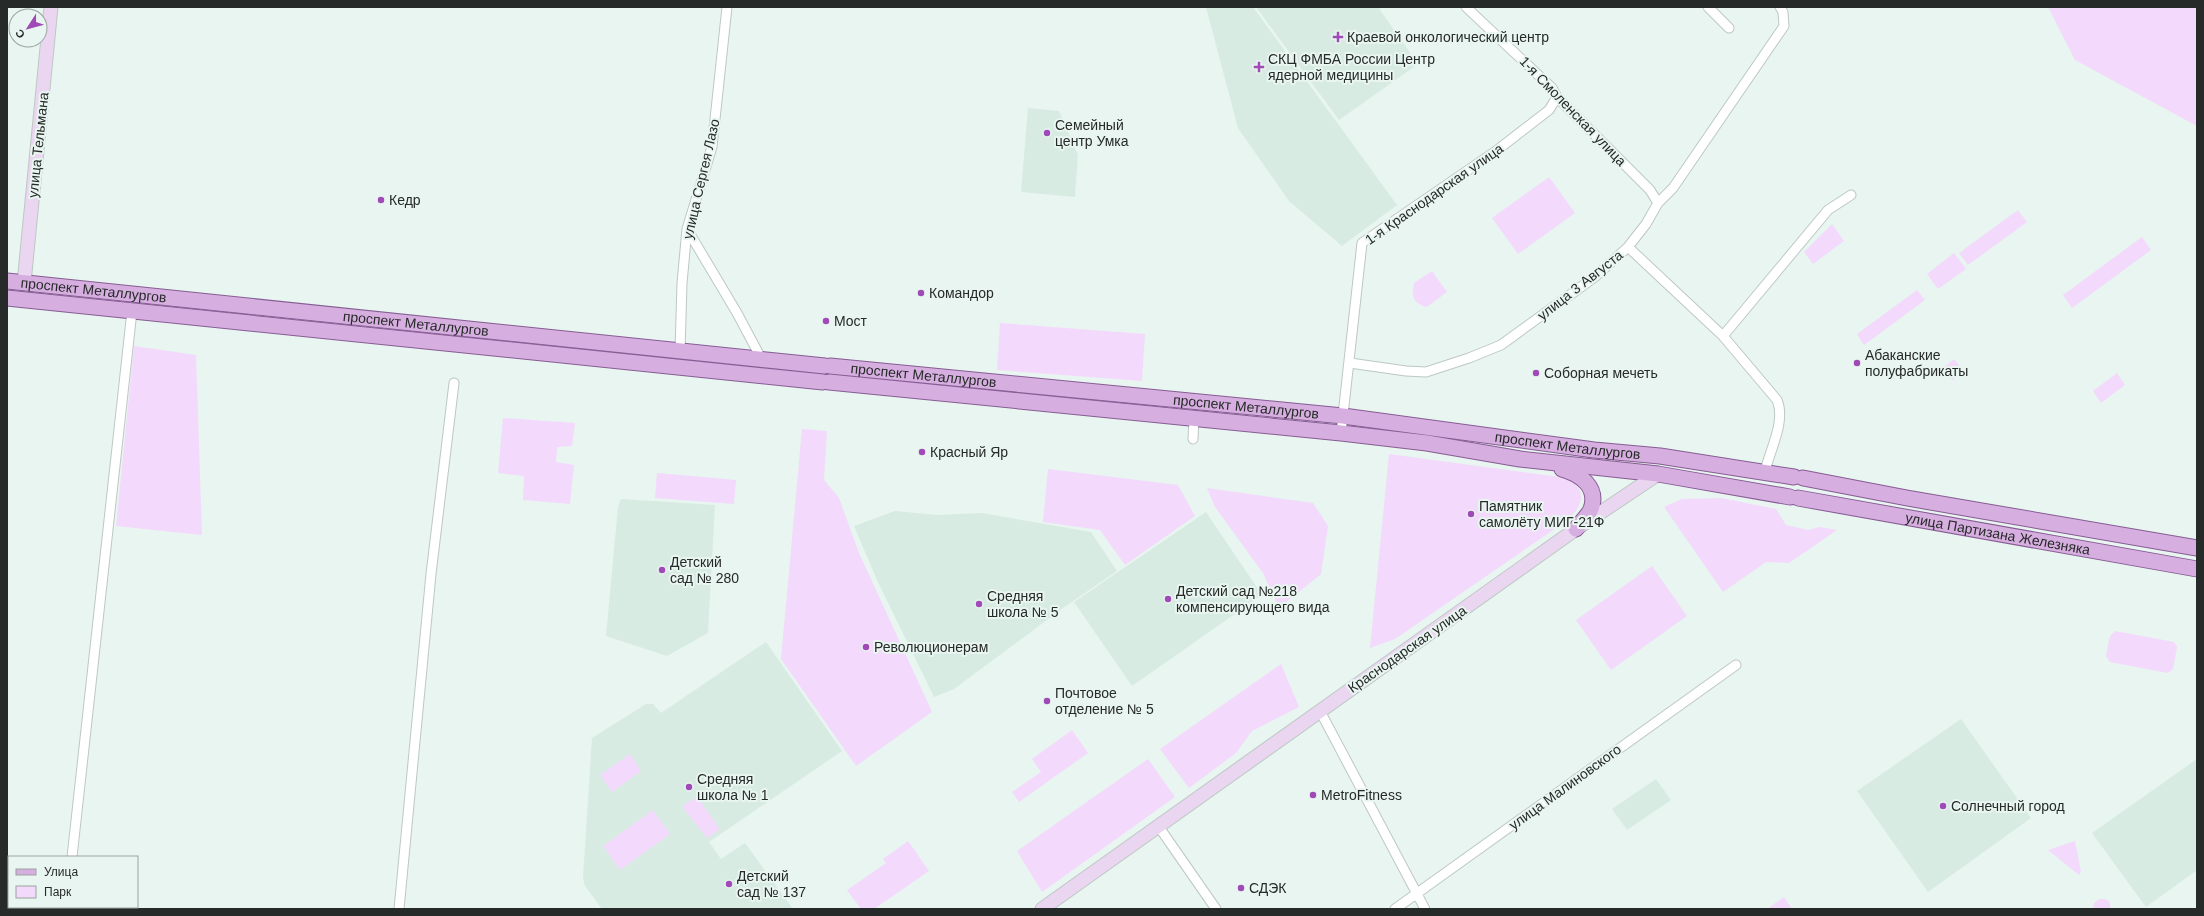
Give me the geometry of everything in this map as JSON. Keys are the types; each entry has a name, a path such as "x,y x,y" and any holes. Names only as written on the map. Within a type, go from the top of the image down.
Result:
{"main road":[{"name":"улица Тельмана","path":"24,283 51,7"},
{"name":"проспект Металлургов","path":"7,281 762,360 1343,416 1594,450 1660,456"},
{"path":"22,300 24,283"},
{"name":"проспект Металлургов","path":"7,298 681,366 1013,402 1341,433 1427,443 1520,459 1658,474"},
{"path":"680,351 681,366"},
{"path":"1658,474 1660,456"},
{"name":"улица Партизана Железняка","path":"1660,456 1765,471 1907,498 2197,548"},
{"path":"1520,459 1576,473 1586,481 1591,490 1592,502 1590,510 1576,529"},
{"name":"улица Партизана Железняка","path":"1658,474 2197,569"},
{"name":"Краснодарская улица","path":"1042,909 1576,529 1658,474"}],"street":[{"name":"улица Сергея Лазо","path":"680,351 682,283 688,229 712,147 727,7"},
{"name":"1-я Смоленская улица","path":"1466,7 1552,88 1557,97 1650,190 1658,203"},
{"path":"1708,7 1729,28"},
{"name":"улица 3 Августа","path":"1350,363 1406,371 1426,372 1469,358 1501,345 1596,276 1628,247 1646,224 1658,203 1673,188 1784,26 1783,12 1780,7"},
{"name":"1-я Краснодарская улица","path":"1341,433 1350,363 1362,243 1496,151 1549,110 1557,97"},
{"path":"1723,336 1828,210 1851,195"},
{"path":"688,229 737,313 762,360"},
{"path":"1628,247 1723,336 1777,400 1781,409 1765,471"},
{"path":"72,856 132,311"},
{"path":"399,909 431,574 454,383"},
{"path":"1193,439 1194,418"},
{"name":"улица Малиновского","path":"1395,909 1736,665"},
{"path":"1320,711 1424,909"},
{"path":"1159,827 1216,909"}],"shaded area":[{"name":"СКЦ ФМБА России Центр ядерной медицины","path":"1206,7 1253,7 1397,205 1342,246 1289,201 1238,128"},
{"name":"Краевой онкологический центр","path":"1256,7 1380,7 1380,10 1418,64 1339,120"},
{"name":"Семейный центр Умка","path":"1028,108 1059,111 1078,155 1075,197 1021,192"},
{"name":"Детский сад № 280","path":"621,499 715,505 708,633 667,656 606,636 618,507"},
{"name":"Средняя школа № 5","path":"895,511 937,515 982,513 1091,532 1117,571 1063,608 954,689 934,697 877,580 854,526"},
{"name":"Детский сад №218 компенсирующего вида","path":"1206,512 1262,595 1132,686 1074,602"},
{"name":"Средняя школа № 1","path":"766,642 842,751 709,842 721,859 745,843 793,909 602,909 585,886 583,878 592,738 646,704 653,704 661,713"},
{"path":"1961,719 2031,818 1928,892 1857,791"},
{"path":"2197,759 2197,870 2146,907 2092,833"},
{"path":"1656,779 1671,800 1627,830 1612,809"}],"green space":[{"path":"2048,7 2197,7 2197,126 2075,60"},
{"path":"1549,177 1575,213 1518,254 1492,218"},
{"path":"2018,210 2027,222 1968,265 1959,253"},
{"path":"1832,224 1844,241 1813,264 1804,252"},
{"path":"2142,237 2151,250 2072,308 2063,295"},
{"path":"1954,253 1966,269 1938,289 1927,274"},
{"path":"1432,271 1447,292 1427,307 1422,306 1414,299 1414,283"},
{"path":"1917,290 1925,300 1864,345 1857,334"},
{"path":"1000,323 1145,334 1142,381 997,370"},
{"path":"134,346 196,355 202,535 116,526"},
{"path":"1954,359 1964,372 1952,380 1943,368"},
{"path":"2117,373 2125,385 2101,403 2093,391"},
{"path":"503,418 575,423 572,446 557,447 556,462 574,465 570,504 523,500 524,476 498,473"},
{"path":"802,429 827,431 824,480 839,498 859,553 932,712 856,766 781,659"},
{"path":"1389,454 1566,478 1578,487 1581,497 1580,503 1574,514 1569,519 1395,639 1370,648"},
{"path":"1048,469 1178,485 1195,516 1125,565 1100,530 1043,522"},
{"path":"657,473 736,480 734,504 655,498"},
{"path":"1207,488 1313,503 1328,526 1321,574 1279,608 1263,573 1215,507"},
{"path":"1721,498 1776,509 1786,525 1808,530 1820,527 1837,530 1789,563 1766,562 1723,592 1664,507 1682,499"},
{"path":"1652,566 1687,616 1611,670 1576,620"},
{"path":"2115,631 2174,642 2177,647 2173,669 2168,673 2110,662 2106,656 2110,636"},
{"path":"1281,664 1299,707 1252,731 1236,753 1189,788 1160,749"},
{"path":"1072,730 1088,753 1019,802 1012,792 1041,772 1032,759"},
{"path":"630,754 641,771 612,792 600,775"},
{"path":"1148,759 1175,797 1042,892 1017,851"},
{"path":"695,798 699,799 719,830 707,838 684,809 684,805"},
{"path":"653,810 670,834 620,870 603,846"},
{"path":"908,841 929,871 874,909 861,909 847,890 886,863 883,859"},
{"path":"2075,841 2081,872 2079,875 2048,850"},
{"path":"1784,897 1792,909 1767,909"},
{"path":"2099,899 2109,901 2111,909 2093,909 2094,903"}],"place":[{"name":"Краевой онкологический центр","path":"1338,37"},
{"name":"СКЦ ФМБА России Центр ядерной медицины","path":"1259,67"},
{"name":"Семейный центр Умка","path":"1047,133"},
{"name":"Кедр","path":"381,200"},
{"name":"Командор","path":"921,293"},
{"name":"Мост","path":"826,321"},
{"name":"Абаканские полуфабрикаты","path":"1857,363"},
{"name":"Соборная мечеть","path":"1536,373"},
{"name":"Красный Яр","path":"922,452"},
{"name":"Памятник самолёту МИГ-21Ф","path":"1471,514"},
{"name":"Детский сад № 280","path":"662,570"},
{"name":"Детский сад №218 компенсирующего вида","path":"1168,599"},
{"name":"Средняя школа № 5","path":"979,604"},
{"name":"Революционерам","path":"866,647"},
{"name":"Почтовое отделение № 5","path":"1047,701"},
{"name":"Средняя школа № 1","path":"689,787"},
{"name":"MetroFitness","path":"1313,795"},
{"name":"Солнечный город","path":"1943,806"},
{"name":"Детский сад № 137","path":"729,884"},
{"name":"СДЭК","path":"1241,888"}]}
